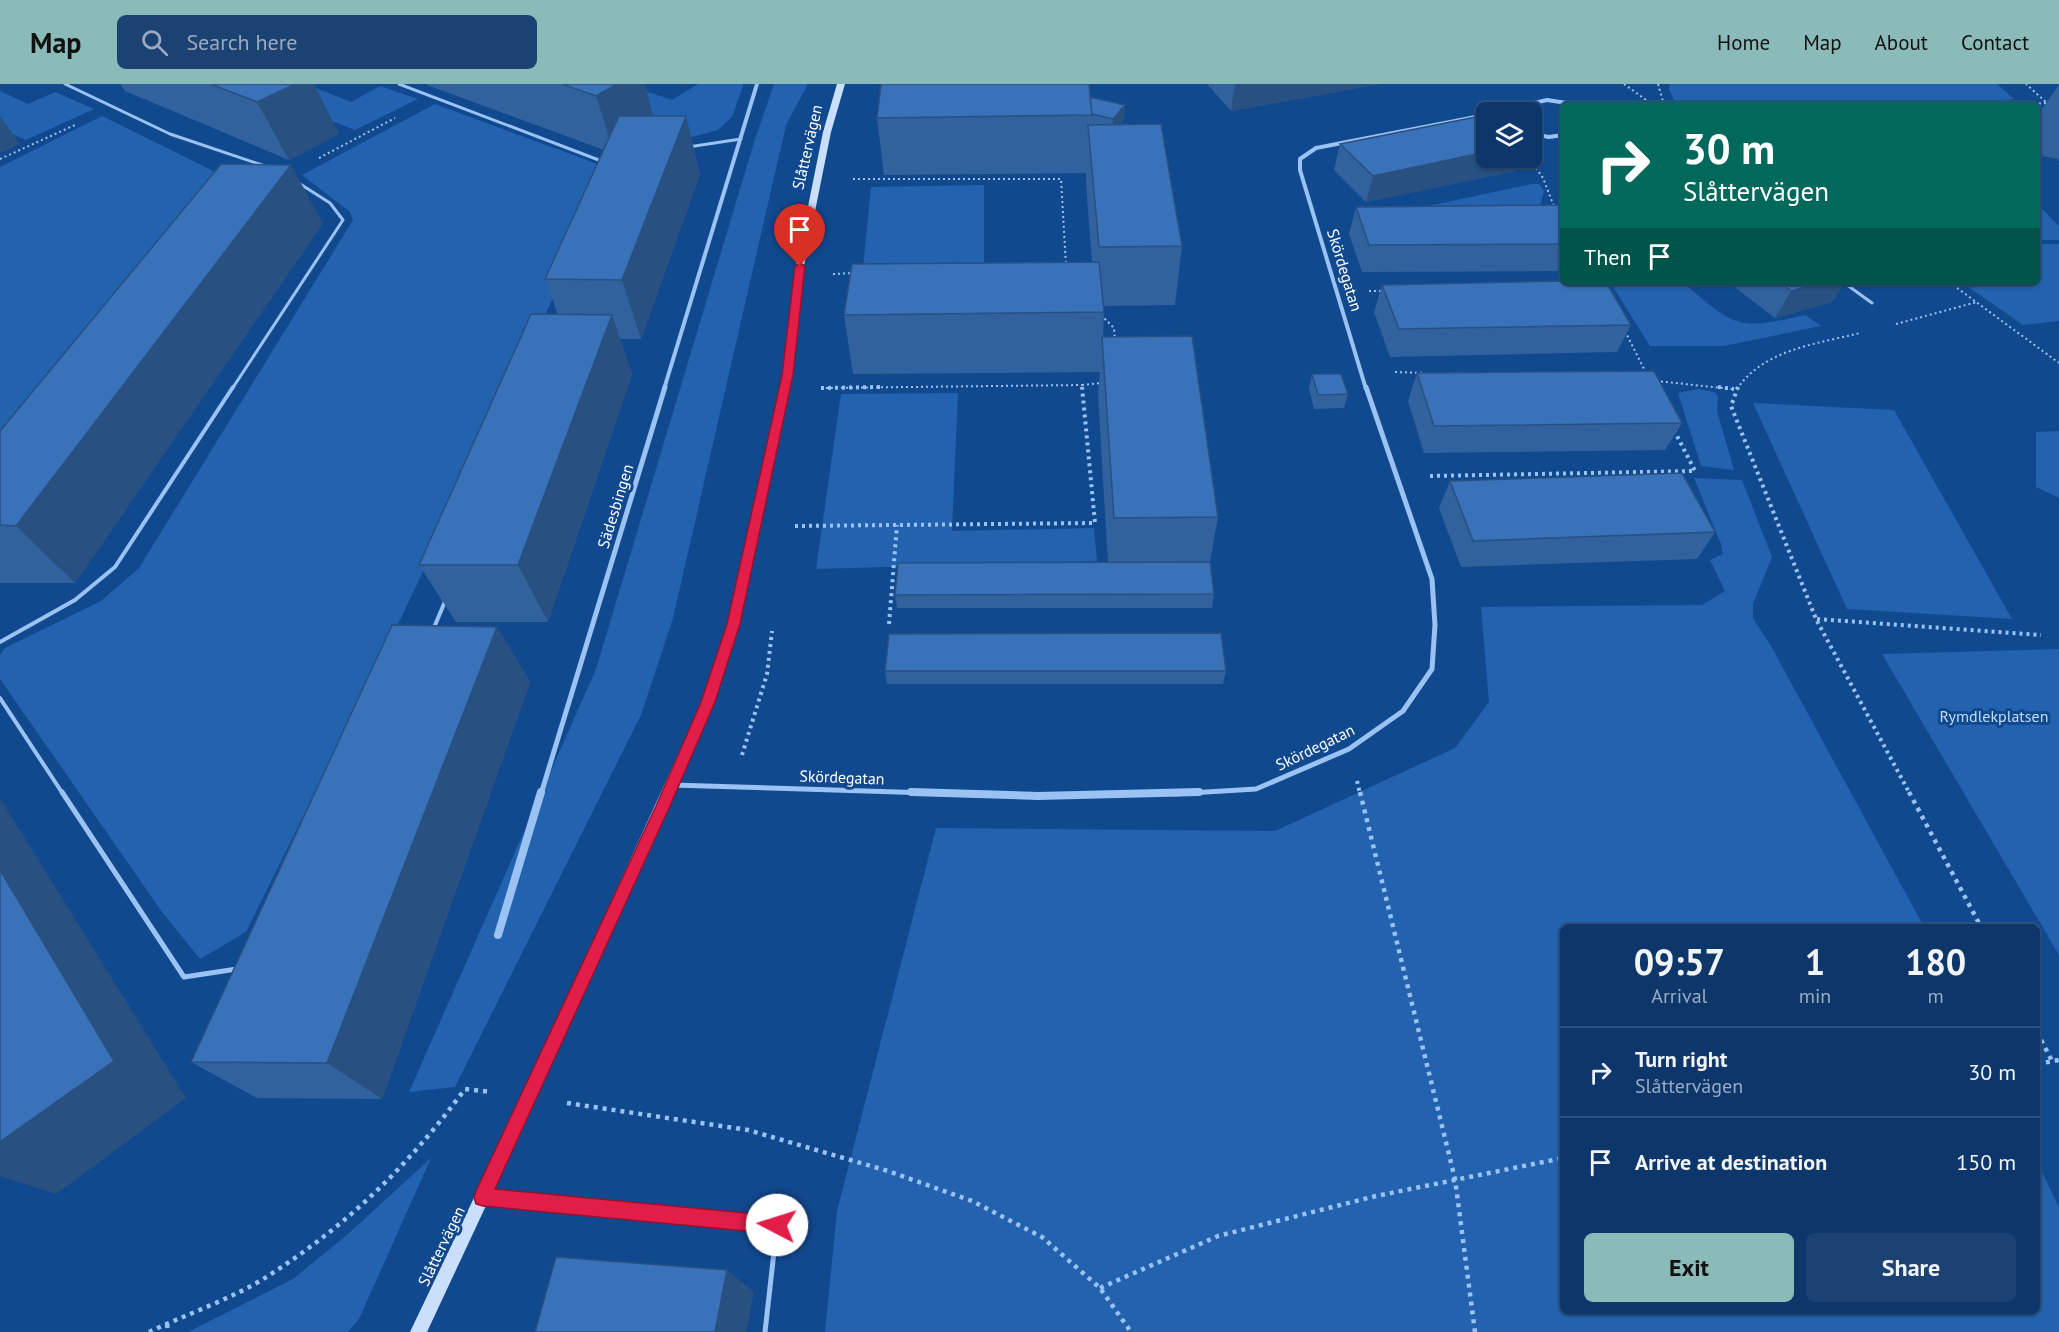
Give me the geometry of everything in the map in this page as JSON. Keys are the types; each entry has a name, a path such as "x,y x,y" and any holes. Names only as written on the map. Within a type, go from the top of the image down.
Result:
{"street":[{"name":"Sädesbingen","path":"498,935 757,84"},
{"name":"Slåttervägen","path":"418,1332 483,1197 708,702 734,624 788,375 800,266 813,193 841,84"},
{"path":"1539,102 1547,100 1560,102"},
{"name":"Skördegatan","path":"672,785 1038,796 1161,794 1256,789 1349,748 1403,711 1432,669 1435,625 1432,579 1361,371 1300,170 1300,159 1316,148 1476,117"},
{"path":"1542,136 1560,135"}],"lane":[{"path":"65,84 170,134 267,167"},
{"path":"399,84 603,162 612,162"},
{"path":"679,149 741,139"},
{"path":"0,642 66,608 94,588 116,567 344,220 340,213 328,203 286,176"},
{"path":"1847,285 1872,303"},
{"path":"432,633 450,589"},
{"path":"0,698 184,977 239,969"},
{"path":"483,1197 777,1225 765,1332"}],"path":[{"path":"1624,84 1649,102"},
{"path":"1658,84 1663,102"},
{"path":"2026,84 2047,104 2040,104"},
{"path":"286,176 408,110 436,98"},
{"path":"0,159 113,108"},
{"path":"1536,168 1543,178 1558,215"},
{"path":"852,178 1061,179 1066,268"},
{"path":"1055,268 1066,268 1072,272"},
{"path":"833,274 863,273"},
{"path":"1953,285 2059,363"},
{"path":"1338,290 1396,291"},
{"path":"1887,326 1977,302"},
{"path":"1095,313 1104,316 1114,328 1115,352"},
{"path":"1620,321 1654,390"},
{"path":"1864,332 1785,353 1760,363 1734,389 1731,406 1816,619 1979,924"},
{"path":"1361,371 1430,373"},
{"path":"1638,380 1734,389"},
{"path":"817,388 1082,385 1107,381"},
{"path":"795,526 1095,523 1082,385"},
{"path":"1396,477 1695,471 1669,420"},
{"path":"889,624 897,525"},
{"path":"1816,619 2041,634"},
{"path":"1349,748 1455,1179 1475,1332"},
{"path":"2040,1038 2052,1061"},
{"path":"2040,1063 2059,1060"},
{"path":"1100,1288 1218,1236 1455,1179 1560,1159"},
{"path":"167,1323 168,1332"}],"green space":[{"path":"236,84 306,84 351,102 380,86 418,99 355,130"},
{"path":"625,84 672,100 698,84 743,84 743,86 732,117 718,130 660,146"},
{"path":"774,84 808,84 786,125 673,618 641,715 455,1087 409,1092 596,669 755,139"},
{"path":"1670,84 1997,84 2014,99 1996,102 1675,102 1669,89"},
{"path":"0,91 28,104 55,92 94,109 26,140 0,129"},
{"path":"435,104 614,170 390,641 246,932 200,959 162,912 0,679 0,655 5,648 101,601 139,568 353,220 350,212 302,175"},
{"path":"102,116 262,195 0,469 0,167"},
{"path":"1539,184 1544,191 1541,203 1531,211 1428,206"},
{"path":"984,185 984,276 858,317 871,187"},
{"path":"2040,207 2059,226 2059,240 2040,240"},
{"path":"2040,244 2059,244 2059,321 2023,325 1965,285 2040,285"},
{"path":"1612,285 1686,285 1714,308 1738,321 1764,323 1805,315 1821,326 1724,346 1650,346"},
{"path":"1698,389 1714,392 1718,396 1717,411 1734,470 1701,466 1678,393"},
{"path":"958,393 952,531 1094,528 1097,561 816,569 841,394"},
{"path":"1753,403 1894,410 2012,619 1847,609"},
{"path":"2059,431 2059,498 2036,487 2036,432"},
{"path":"1694,478 1742,480 1772,557 1753,604 1753,618 1771,646 1922,924 1560,924 1560,1314 2040,1314 2040,1167 2059,1208 2059,1332 825,1332 837,1211 936,828 1275,831 1455,748 1489,702 1481,607 1702,605 1725,591 1710,560 1723,554"},
{"name":"Rymdlekplatsen","path":"2059,649 2059,955 1882,654"},
{"path":"431,1158 359,1319 348,1332 188,1332 293,1279 348,1234"}],"building":[{"path":"211,84 295,84 257,102"},
{"path":"562,84 617,84 596,96"},
{"path":"881,84 1089,84 1092,115 877,118"},
{"path":"1090,97 1125,105 1113,119 1092,114"},
{"path":"619,116 686,116 622,280 545,279"},
{"path":"1476,117 1476,154 1373,176 1340,144"},
{"path":"1161,124 1182,246 1099,247 1088,125"},
{"path":"221,164 291,165 16,526 0,525 0,431"},
{"path":"1560,205 1560,244 1369,245 1356,207"},
{"path":"1099,262 1104,312 844,315 852,264"},
{"path":"1560,281 1560,285 1608,285 1631,325 1399,329 1382,285"},
{"path":"1784,285 1812,285 1791,291"},
{"path":"531,314 612,315 518,565 419,565"},
{"path":"1192,336 1218,517 1114,518 1102,337"},
{"path":"1654,371 1682,423 1434,426 1417,373"},
{"path":"1312,374 1341,374 1348,394 1318,395"},
{"path":"1682,473 1715,532 1473,541 1450,481"},
{"path":"1210,562 1214,594 895,595 898,563"},
{"path":"392,625 497,627 327,1063 191,1062"},
{"path":"1221,633 1226,671 885,671 889,634"},
{"path":"0,870 114,1061 0,1142"},
{"path":"556,1257 727,1270 715,1332 535,1332"}],"route":[{"path":"777,1225 483,1197 663,806 708,702 734,624 788,375 800,266"}]}
